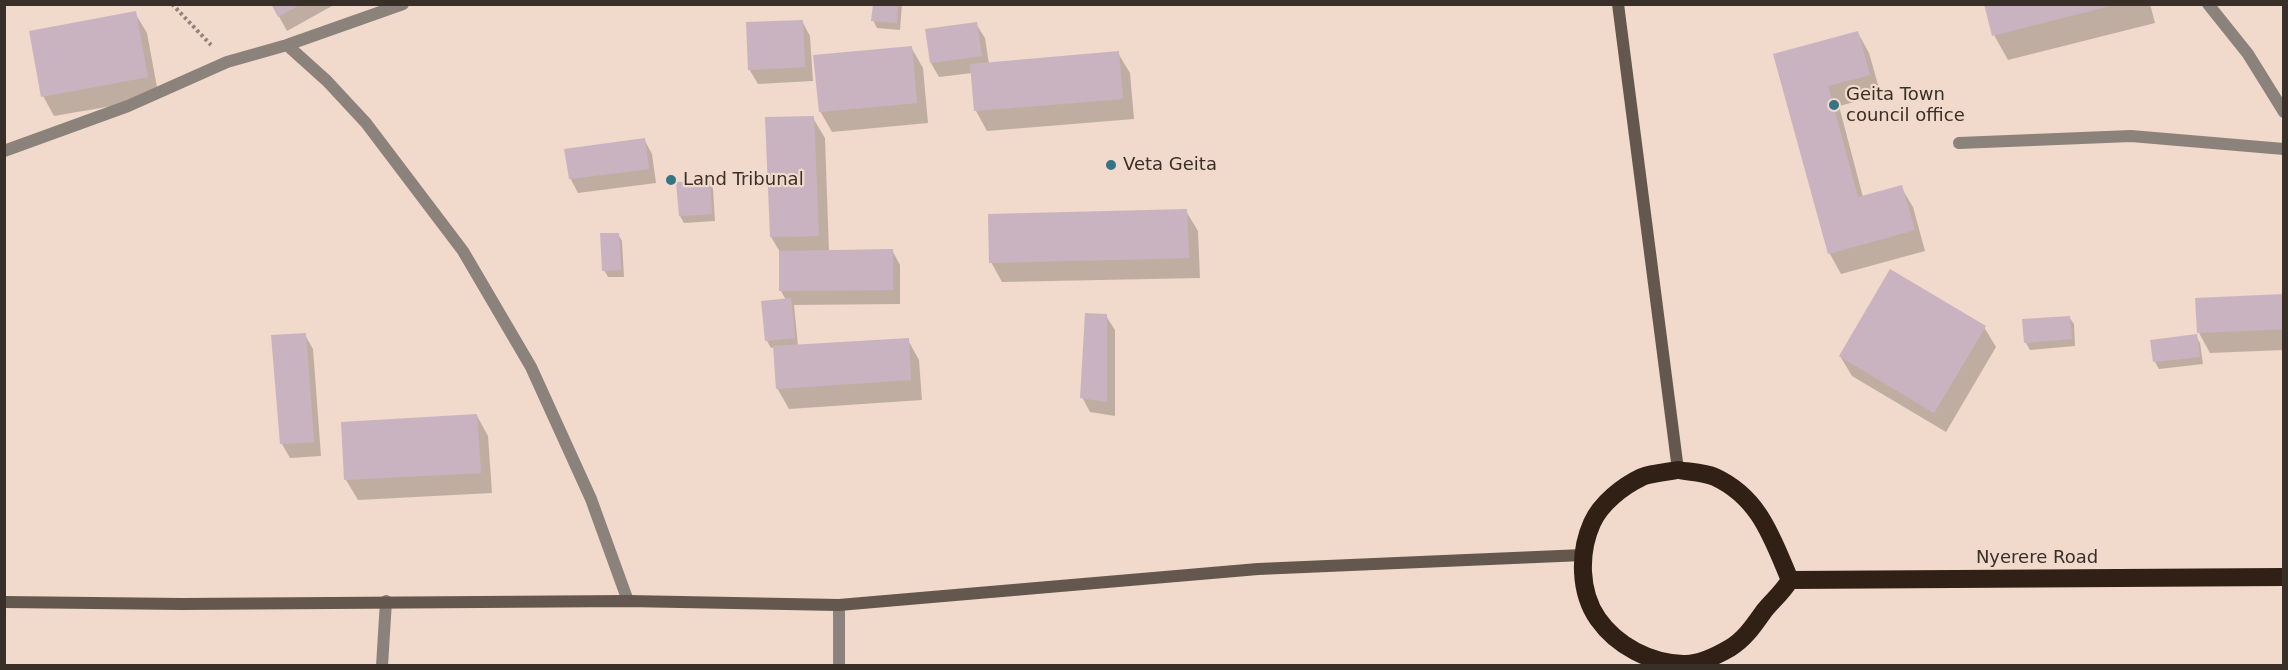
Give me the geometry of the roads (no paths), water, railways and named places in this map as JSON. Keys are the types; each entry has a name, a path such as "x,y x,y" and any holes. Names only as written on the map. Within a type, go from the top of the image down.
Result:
{"highway":[{"path":"1678,470 1713,476 1744,495 1766,524 1790,580 1781,595 1766,609 1751,631 1731,648 1707,659 1685,665 1648,658 1620,642 1597,618 1585,588 1583,555 1593,521 1614,495 1644,477 1678,470"},
{"name":"Nyerere Road","path":"1790,580 2283,577"}],"street":[{"path":"4,151 128,106 227,62 287,45 403,4"},
{"path":"1618,4 1678,470"},
{"path":"2208,4 2248,54 2283,112"},
{"path":"287,45 327,81 366,123 463,251 531,367 591,499 628,602"},
{"path":"1959,143 2131,136 2283,149"},
{"path":"4,602 182,604 386,601 838,605 1258,569 1583,555"},
{"path":"382,666 386,601"},
{"path":"838,605 839,666"}],"place":[{"name":"Geita Town council office","path":"1834,105"},
{"name":"Veta Geita","path":"1111,165"},
{"name":"Land Tribunal","path":"671,180"}]}
